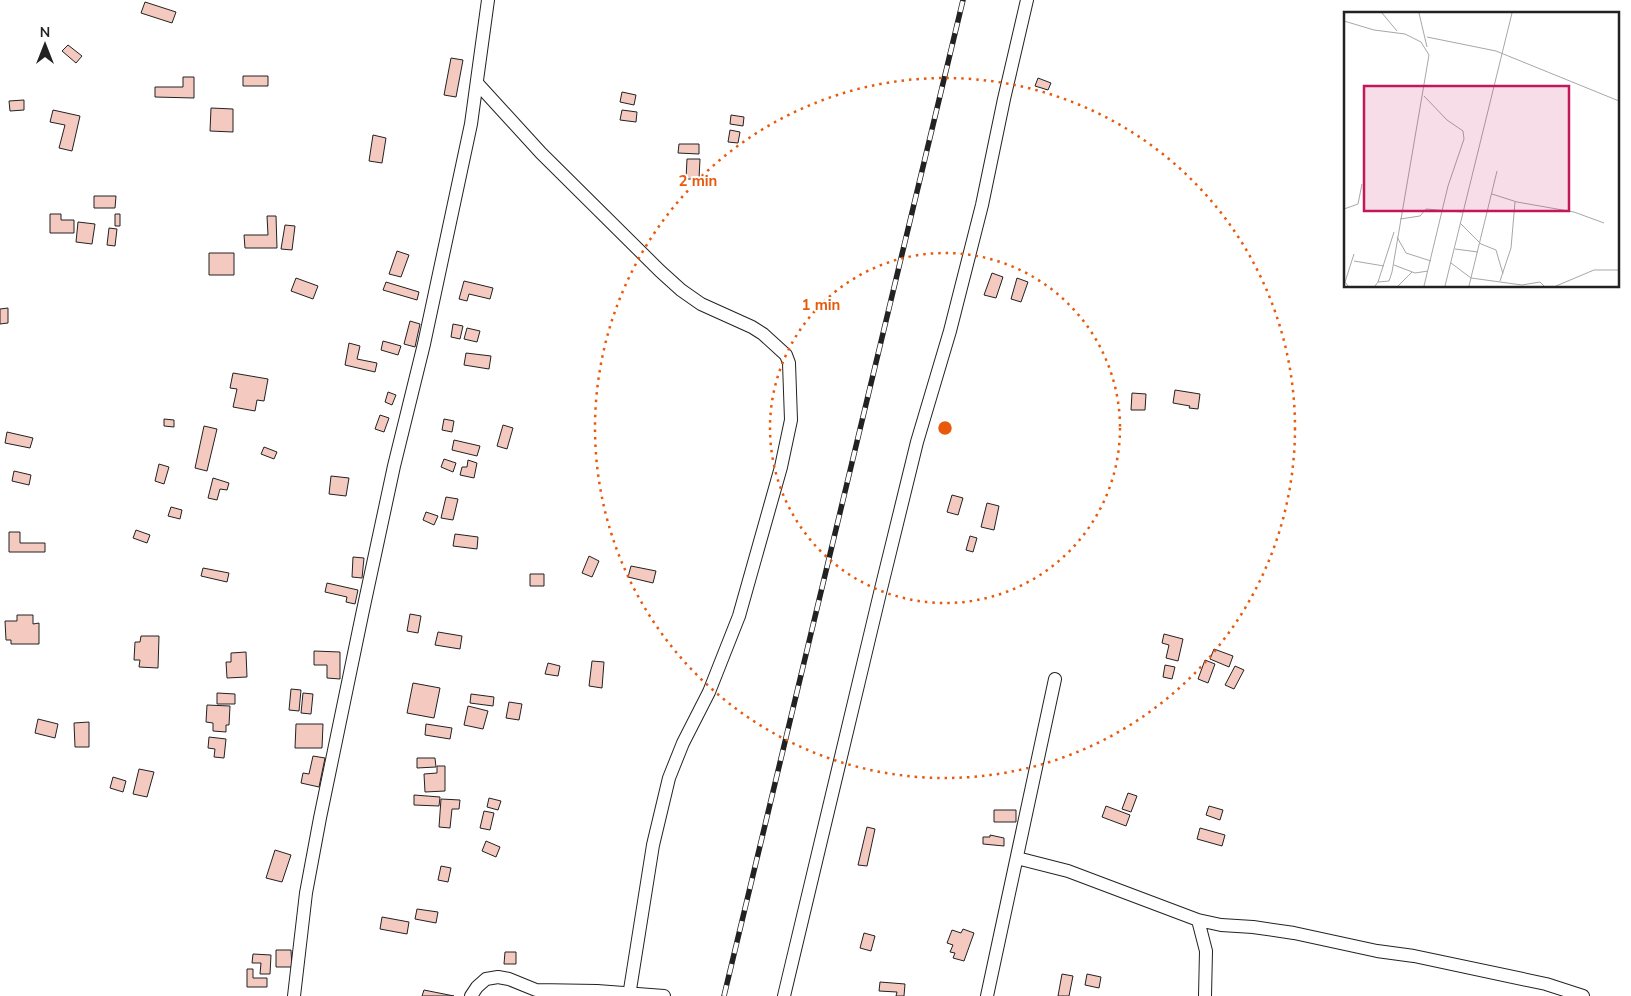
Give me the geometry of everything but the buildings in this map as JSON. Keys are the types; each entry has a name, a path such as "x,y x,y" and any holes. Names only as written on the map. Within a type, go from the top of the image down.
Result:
{"street":[{"path":"294,996 306,893 333,750 394,466 424,344 471,124 488,0"},
{"path":"784,996 906,489 950,331 982,205 1004,99 1028,0"},
{"path":"477,83 541,153 681,290 701,304 752,326 786,354 789,363 791,420 781,467 739,616 709,692 669,778 653,844 629,995"},
{"path":"987,996 1055,679"},
{"path":"1017,858 1068,871 1198,920 1221,925 1254,927 1294,933 1368,950 1414,956 1546,984 1583,996"},
{"path":"1198,920 1206,951 1205,996"},
{"path":"472,996 477,987 486,979 498,976 536,990 596,991 629,995 664,996"}],"railway":[{"path":"724,996 963,0"}]}
